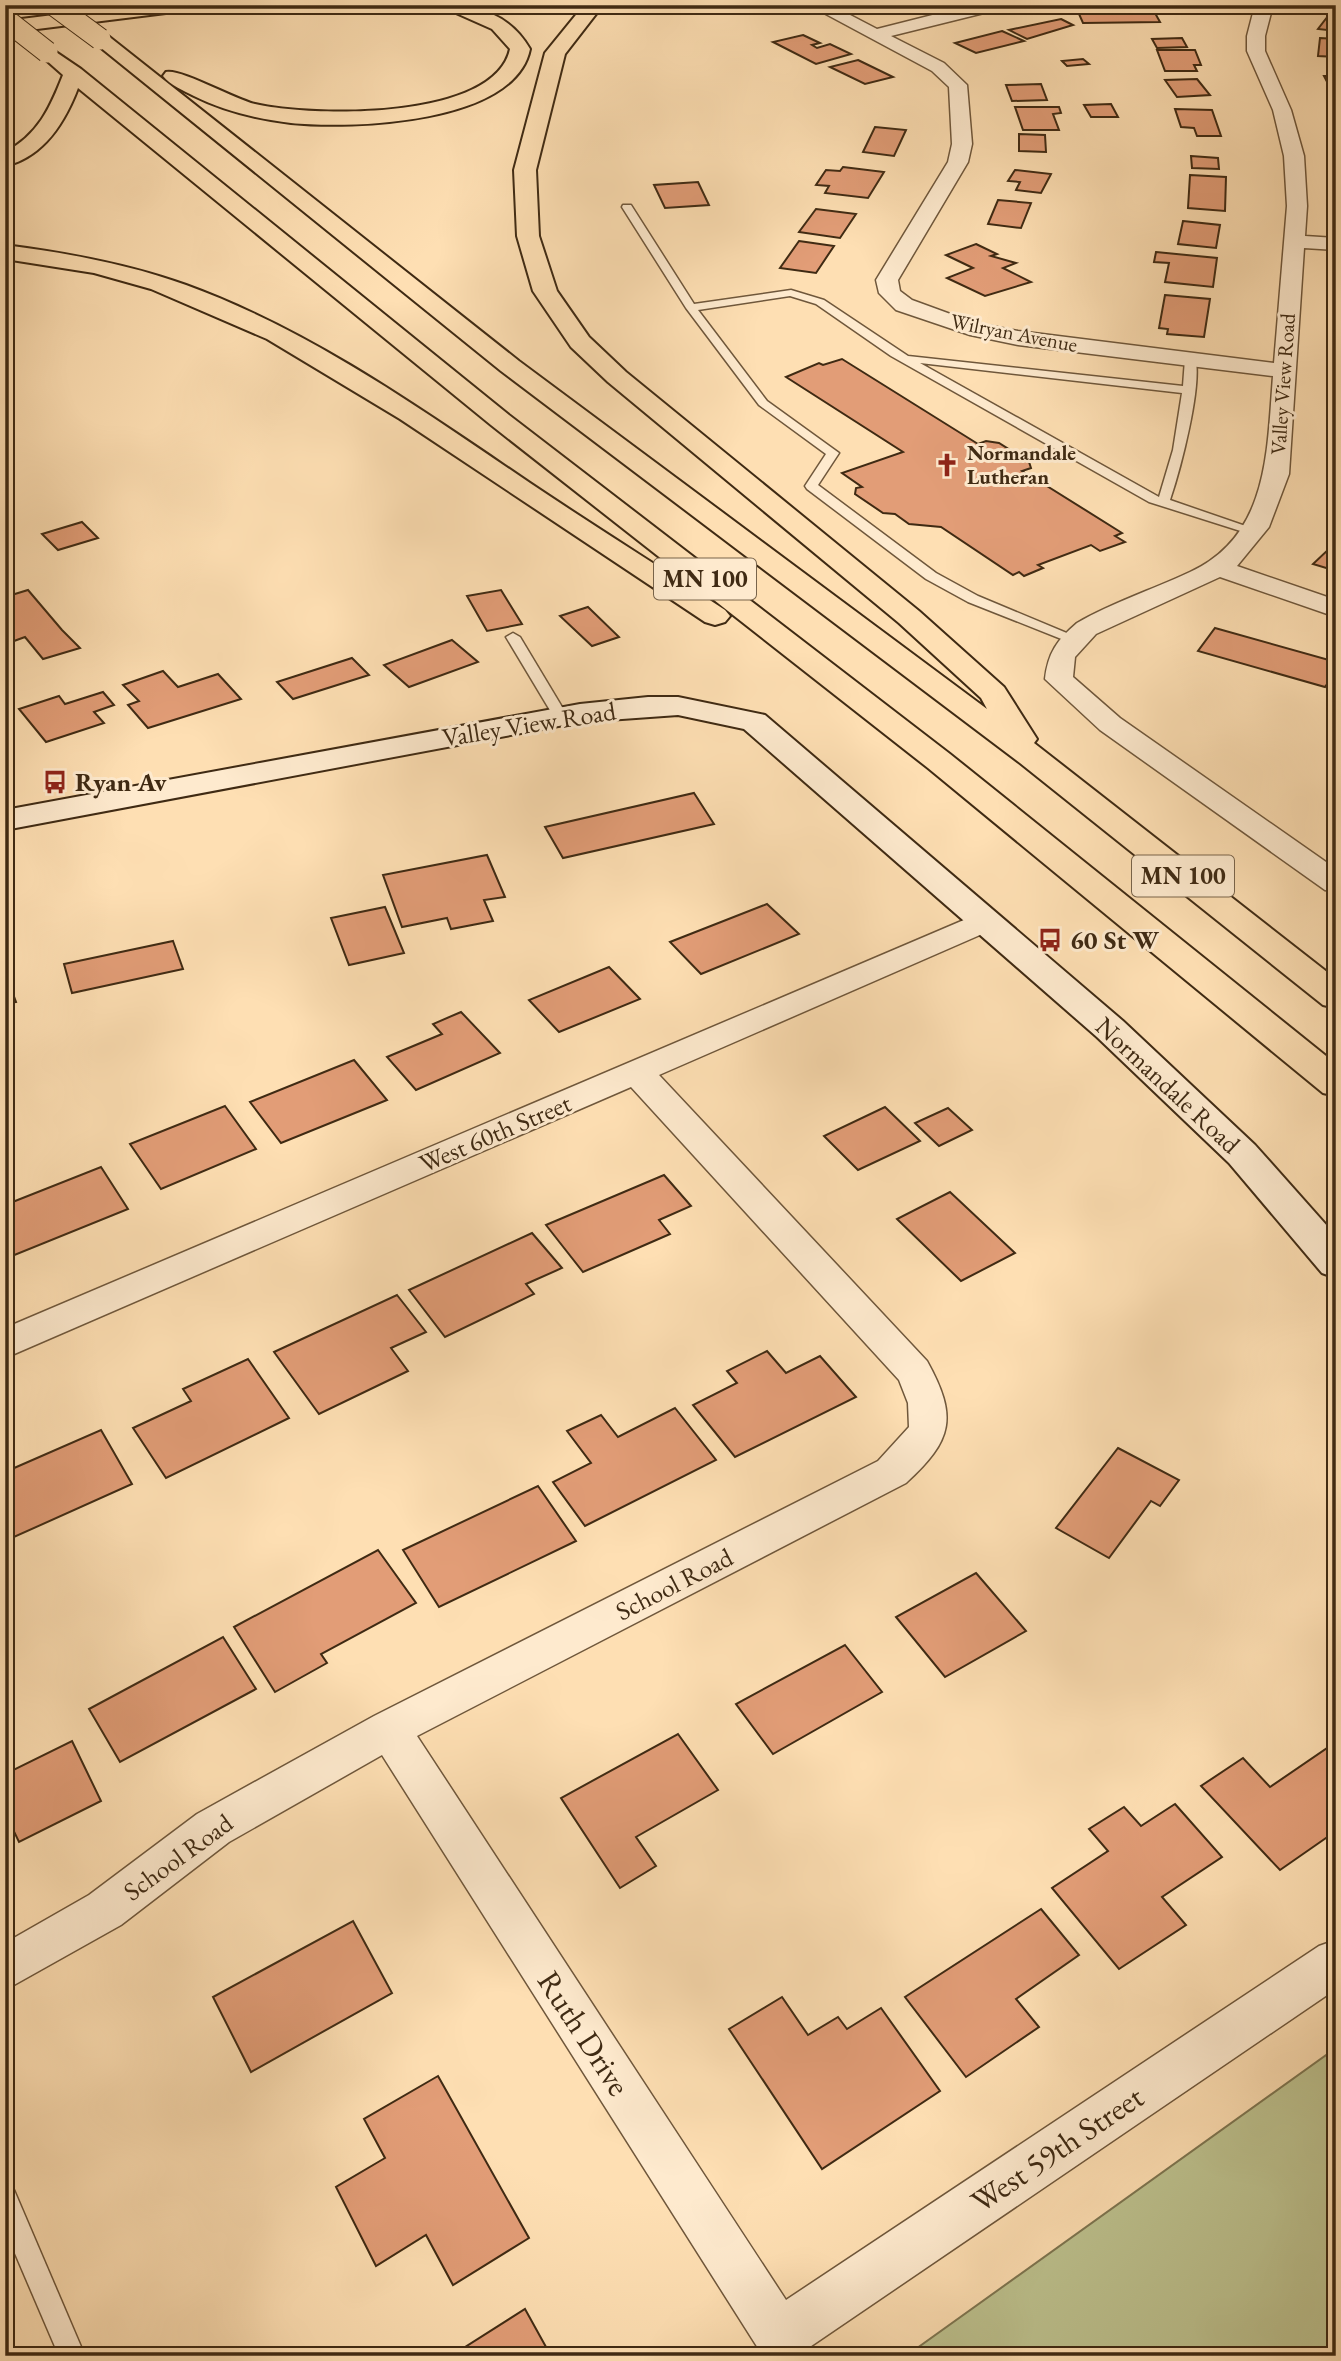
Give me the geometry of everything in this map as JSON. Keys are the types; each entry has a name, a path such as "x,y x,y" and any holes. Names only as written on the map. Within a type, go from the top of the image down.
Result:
{"highway":[{"name":"MN 100","path":"54,5 510,366 1031,756 1336,997"},
{"path":"142,11 181,5"},
{"path":"5,27 201,5"},
{"path":"100,39 155,61 174,77 220,101 268,114 359,117 423,109 469,98 505,79 513,70 520,49 512,35 471,11 447,5"},
{"path":"594,5 555,53 525,170 528,236 545,291 580,342 617,377 678,430 909,617 993,693 1031,756"},
{"name":"MN 100","path":"5,19 500,419 939,761 1336,1084"},
{"path":"5,160 25,149 55,122 74,73"},
{"path":"5,252 77,263 180,291 323,361 423,422 939,761"}],"street":[{"name":"Wilryan Avenue","path":"817,5 938,68 958,85 962,144 958,162 887,280 890,293 904,305 970,328 1018,338 1284,371"},
{"path":"876,35 994,5"},
{"name":"Valley View Road","path":"1068,648 1112,614 1218,568 1254,531 1269,508 1277,474 1297,206 1294,156 1282,110 1256,51 1256,36 1264,5"},
{"path":"1294,241 1336,244"},
{"path":"1218,568 1336,609"},
{"path":"1068,648 1059,679 1110,724 1336,883"},
{"name":"Valley View Road","path":"7,817 561,716 678,706 754,722 985,920"},
{"name":"West 60th Street","path":"5,1344 985,920"},
{"name":"Normandale Road","path":"985,920 1110,1029 1242,1154 1336,1263"},
{"name":"School Road","path":"5,1968 105,1910 213,1828 389,1730 892,1472 917,1450 930,1425 929,1397 914,1371 637,1072"},
{"name":"Ruth Drive","path":"389,1730 779,2336"},
{"name":"West 59th Street","path":"779,2336 1336,1962"}],"lane":[{"path":"627,207 691,308 763,402 833,453 811,486 932,576 1068,648"},
{"path":"691,308 791,293 820,302 902,358 1163,503 1254,531"},
{"path":"902,358 1189,390"},
{"path":"1163,503 1175,471 1189,390 1191,359"},
{"path":"513,637 561,716"},
{"path":"5,2199 72,2356"}],"green space":[{"path":"1336,2048 1336,2356 906,2356"}],"building":[{"path":"1335,7 1336,31 1318,29"},
{"path":"1155,13 1160,22 1083,23 1079,14"},
{"path":"1061,19 1073,25 1027,39 1009,30"},
{"path":"1002,31 1024,41 976,53 955,43"},
{"path":"803,35 820,43 812,45 817,48 830,44 851,54 816,64 773,42"},
{"path":"1182,38 1187,47 1157,48 1152,39"},
{"path":"1320,38 1336,39 1336,57 1318,56"},
{"path":"1157,50 1195,50 1201,65 1194,65 1197,71 1165,71"},
{"path":"1083,59 1089,64 1067,66 1062,61"},
{"path":"858,60 893,77 865,84 830,67"},
{"path":"1324,76 1336,76 1336,97 1335,97"},
{"path":"1197,79 1210,95 1177,97 1165,80"},
{"path":"1041,84 1047,100 1012,101 1006,85"},
{"path":"1111,104 1118,117 1091,117 1084,105"},
{"path":"1015,107 1059,107 1061,113 1053,114 1059,130 1023,130"},
{"path":"1175,109 1212,110 1221,136 1197,136 1194,128 1181,127"},
{"path":"875,127 906,130 894,156 863,152"},
{"path":"1019,134 1045,135 1046,152 1019,151"},
{"path":"1191,156 1218,158 1219,169 1192,168"},
{"path":"843,167 884,172 868,198 825,193 829,186 816,185 826,170 840,171"},
{"path":"1015,170 1051,174 1041,193 1016,190 1020,182 1008,181"},
{"path":"1190,175 1226,177 1225,211 1188,208"},
{"path":"698,182 709,205 665,208 654,185"},
{"path":"998,200 1031,203 1021,228 988,224"},
{"path":"816,209 856,214 840,238 799,232"},
{"path":"1183,221 1220,225 1216,248 1178,244"},
{"path":"799,241 834,246 816,273 780,268"},
{"path":"976,244 997,254 991,256 1016,263 1003,268 1031,282 985,296 947,278 973,268 946,255"},
{"path":"1156,252 1217,258 1213,287 1165,282 1169,263 1154,262"},
{"path":"1165,295 1210,299 1204,337 1167,334 1168,329 1159,328"},
{"name":"Normandale Lutheran","path":"842,359 978,444 986,441 999,443 1029,462 1031,468 1022,471 1031,477 1048,479 1047,486 1122,533 1115,536 1125,542 1100,551 1091,545 1038,565 1043,568 1024,576 1019,572 1013,575 941,527 909,524 895,514 883,513 855,494 856,488 862,487 842,473 903,452 786,377 819,363 823,365"},
{"path":"82,522 98,538 58,550 42,534"},
{"path":"1332,546 1336,547 1336,571 1313,564"},
{"path":"28,590 80,648 43,659 25,637 14,641 5,630 5,597"},
{"path":"501,590 522,624 487,631 467,596"},
{"path":"588,607 619,637 592,646 560,616"},
{"path":"1215,628 1336,662 1336,671 1325,687 1198,651"},
{"path":"452,640 478,662 409,687 384,665"},
{"path":"352,658 369,675 293,699 277,682"},
{"path":"163,671 178,687 218,674 241,699 148,728 128,705 139,701 123,685"},
{"path":"103,692 114,705 94,712 104,723 46,742 19,709 59,696 65,704"},
{"path":"694,793 714,824 563,858 545,827"},
{"path":"487,855 505,897 484,900 493,921 451,929 447,918 402,927 383,875"},
{"path":"767,904 799,934 701,974 670,942"},
{"path":"385,907 404,953 349,965 331,918"},
{"path":"173,941 183,969 72,993 64,964"},
{"path":"609,967 640,999 559,1032 529,1000"},
{"path":"5,972 16,1002 5,1004"},
{"path":"461,1012 500,1053 416,1090 387,1057 442,1034 433,1024"},
{"path":"354,1060 387,1100 281,1143 250,1102"},
{"path":"225,1106 256,1149 161,1189 130,1144"},
{"path":"885,1107 920,1141 858,1170 824,1136"},
{"path":"948,1108 972,1130 939,1146 915,1123"},
{"path":"101,1167 128,1209 12,1256 5,1243 5,1205"},
{"path":"664,1175 691,1206 659,1220 670,1234 583,1272 546,1225"},
{"path":"950,1192 1015,1253 961,1281 897,1219"},
{"path":"532,1233 562,1268 526,1284 534,1294 445,1337 409,1290"},
{"path":"397,1295 426,1332 391,1348 408,1371 319,1414 274,1352"},
{"path":"767,1351 786,1373 820,1356 856,1397 735,1457 693,1405 737,1383 727,1371"},
{"path":"248,1359 289,1418 166,1478 133,1428 191,1401 183,1389"},
{"path":"675,1408 716,1460 585,1526 553,1482 591,1463 567,1431 601,1415 618,1437"},
{"path":"101,1430 132,1484 5,1541 5,1472"},
{"path":"1118,1448 1179,1480 1160,1506 1151,1501 1109,1558 1056,1528"},
{"path":"538,1486 576,1541 439,1607 403,1550"},
{"path":"378,1550 416,1603 321,1654 327,1663 275,1692 234,1627"},
{"path":"976,1573 1026,1631 945,1677 896,1617"},
{"path":"223,1637 256,1689 120,1762 89,1709"},
{"path":"845,1645 882,1692 773,1754 736,1704"},
{"path":"678,1734 718,1790 636,1837 656,1866 620,1888 561,1798"},
{"path":"72,1741 101,1801 19,1842 9,1821 5,1823 5,1774"},
{"path":"1336,1742 1336,1831 1280,1870 1201,1786 1243,1758 1270,1787"},
{"path":"1175,1804 1222,1857 1162,1897 1186,1925 1119,1969 1052,1888 1108,1851 1089,1829 1124,1807 1141,1826"},
{"path":"1041,1909 1079,1955 1016,1999 1039,2027 966,2077 905,1997"},
{"path":"353,1921 392,1993 251,2072 213,1997"},
{"path":"782,1997 808,2035 838,2017 847,2029 881,2008 940,2091 822,2169 729,2029"},
{"path":"438,2076 529,2238 453,2285 426,2235 376,2266 336,2187 385,2158 364,2119"},
{"path":"525,2309 551,2356 451,2356"}],"place":[{"name":"Normandale Lutheran","path":"947,465"},
{"name":"Ryan Av","path":"55,782"},
{"name":"60 St W","path":"1050,940"}]}
